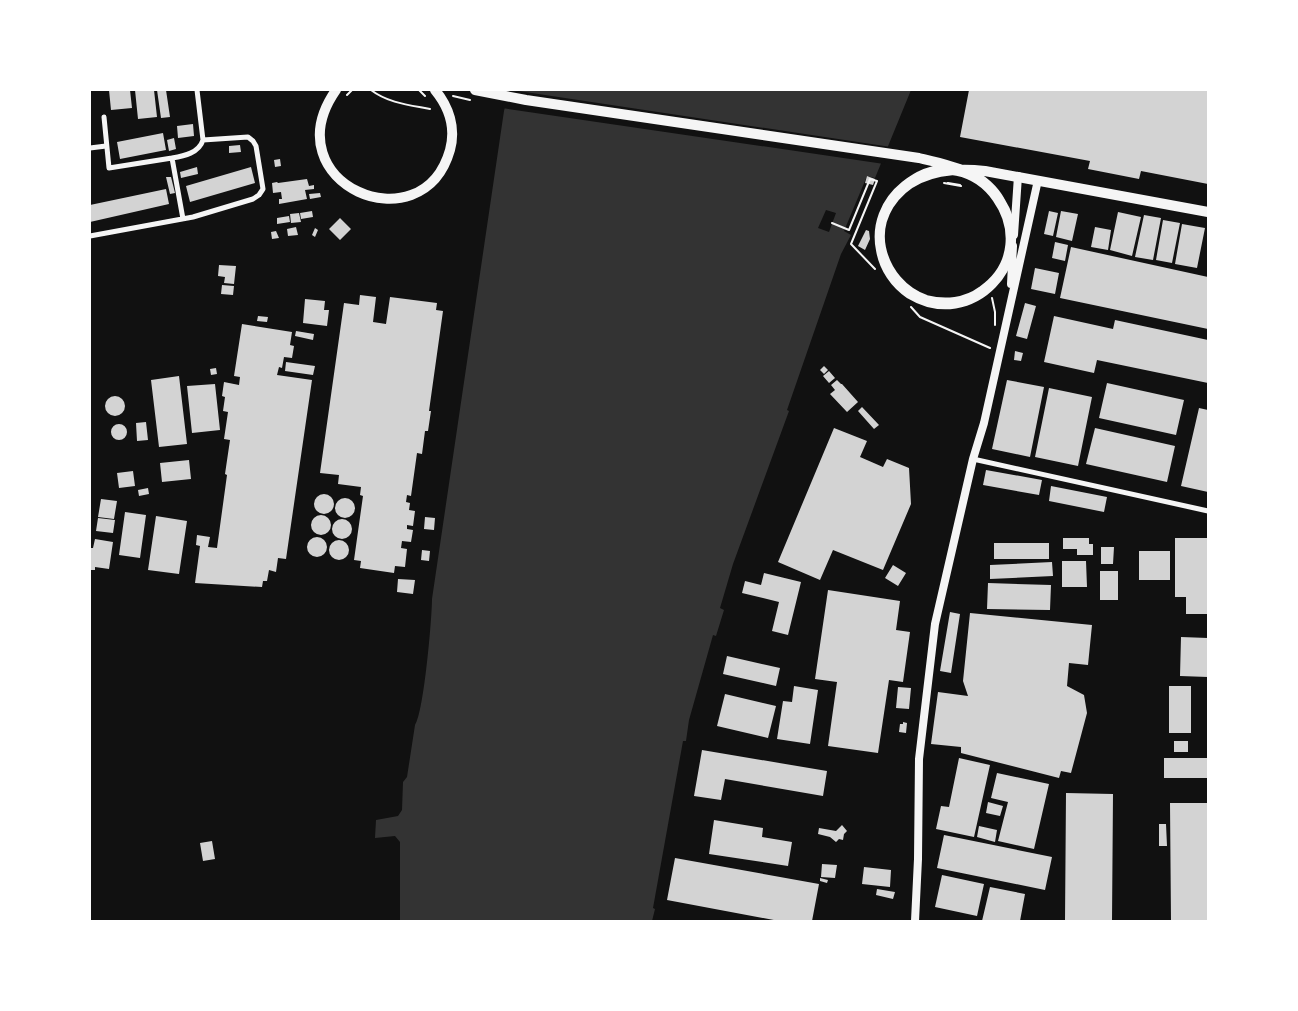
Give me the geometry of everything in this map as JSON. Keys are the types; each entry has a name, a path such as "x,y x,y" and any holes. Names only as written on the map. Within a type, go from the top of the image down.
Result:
{"main road":[{"path":"340,94 329,100 322,123 322,145 327,160 336,175 351,188 368,196 386,198 403,196 418,190 432,178 444,162 451,142 450,123 444,104 435,90"},
{"path":"475,90 526,100 919,158 946,165 955,168 964,171 972,174 985,184 994,193 1000,200 1007,214 1012,239 1008,259 996,281 977,296 958,302 934,303 912,295 900,286 892,276 884,263 880,250 879,236 881,224 885,211 892,199 902,188 913,180 925,175 941,171 947,171 956,171 974,177 989,188 999,200 1008,220 1011,235 1009,254 1003,267 995,280 981,292 965,300 952,302 934,301 919,297 907,290 892,276 885,263 880,244 880,230 883,217 893,199 914,181 925,176 942,171 950,170 957,170 965,169 1018,176 1208,212"}],"street":[{"path":"104,117 108,166 112,169 172,158 195,151 203,140 197,90"},
{"path":"90,236 183,219 253,199 259,195 263,189 256,146 248,137 203,140"},
{"path":"90,148 106,146"},
{"path":"172,158 183,219"},
{"path":"1009,309 1018,176"},
{"path":"915,921 919,759 935,624 973,459 984,423 1038,180"},
{"path":"973,459 1208,511"}],"path":[{"path":"340,94 352,90"},
{"path":"371,90 381,98 430,109"},
{"path":"418,90 430,101"},
{"path":"433,106 435,111"},
{"path":"832,223 848,230 870,179 877,181 851,244 875,269"},
{"path":"943,183 967,187"},
{"path":"938,184 961,186"},
{"path":"906,303 920,317 999,353"}],"shaded area":[{"path":"509,90 911,90 875,178 867,176 844,231 851,235 841,254 787,410 789,411 733,564 720,608 724,610 716,636 713,635 689,720 686,741 683,741 652,921 400,921 400,842 395,836 375,838 376,820 398,816 402,810 403,782 407,777 424,684 432,599 504,111"}],"pier":[{"path":"506,90 891,147 884,164 502,108"},
{"path":"826,210 836,213 829,232 818,228"}],"building":[{"path":"109,90 130,90 132,108 111,110"},
{"path":"135,90 154,90 157,117 138,119"},
{"path":"157,90 166,90 170,117 161,118"},
{"path":"969,90 1208,90 1208,184 1141,171 1139,179 1088,169 1090,161 960,137"},
{"path":"193,124 194,136 178,138 177,126"},
{"path":"163,133 166,150 120,159 117,142"},
{"path":"174,138 176,149 169,151 167,140"},
{"path":"240,145 241,152 229,153 229,146"},
{"path":"280,159 281,166 275,167 274,160"},
{"path":"197,167 198,174 181,178 180,172"},
{"path":"251,167 255,183 190,202 186,186"},
{"path":"867,176 875,179 873,185 865,183"},
{"path":"166,177 171,177 175,193 170,194"},
{"path":"307,179 309,186 314,185 314,189 305,190 307,199 279,204 279,199 282,199 281,192 273,193 272,183"},
{"path":"166,189 169,204 90,222 90,205"},
{"path":"320,193 321,197 310,199 309,194"},
{"path":"312,211 313,217 301,219 300,213"},
{"path":"1049,211 1058,213 1053,236 1044,234"},
{"path":"1061,211 1078,214 1072,241 1056,237"},
{"path":"1118,212 1141,217 1132,256 1110,250"},
{"path":"299,213 301,222 291,223 290,214"},
{"path":"1144,215 1161,218 1153,260 1135,257"},
{"path":"289,216 290,222 277,224 277,218"},
{"path":"340,218 351,229 340,240 329,229"},
{"path":"1163,220 1180,223 1172,263 1156,260"},
{"path":"1182,224 1205,228 1197,268 1175,264"},
{"path":"296,227 298,235 288,236 287,229"},
{"path":"1095,227 1111,230 1108,250 1091,247"},
{"path":"315,228 318,230 315,237 312,235"},
{"path":"866,230 869,231 870,239 865,250 858,246"},
{"path":"276,231 279,238 272,239 271,232"},
{"path":"1055,242 1068,245 1065,261 1052,258"},
{"path":"1071,247 1208,277 1208,329 1060,298"},
{"path":"219,265 236,266 234,284 224,283 225,277 218,276"},
{"path":"1035,268 1059,273 1055,294 1031,289"},
{"path":"222,285 234,286 233,295 221,294"},
{"path":"360,295 376,297 373,322 386,324 390,297 437,303 436,310 443,311 428,431 425,431 422,454 417,453 411,496 407,495 406,502 410,503 409,510 415,511 413,526 407,525 407,529 413,530 411,542 402,541 401,548 407,549 405,567 395,566 394,573 360,568 361,561 354,560 363,496 360,495 361,487 338,484 339,475 320,473 344,303 359,305"},
{"path":"305,299 325,301 324,310 329,310 327,326 303,323"},
{"path":"1025,303 1036,306 1027,339 1016,336"},
{"path":"258,316 268,317 267,322 257,321"},
{"path":"1054,316 1113,329 1115,320 1208,340 1208,383 1097,360 1094,373 1044,362"},
{"path":"242,324 292,332 290,345 294,346 292,358 284,357 282,368 279,367 277,375 312,380 286,559 278,558 276,572 269,570 267,581 263,581 262,587 195,583 200,546 196,545 197,535 210,537 208,547 217,548 230,440 224,439 228,412 223,411 225,397 222,396 224,382 239,385 240,377 234,376"},
{"path":"296,331 314,334 313,340 295,336"},
{"path":"1015,351 1023,353 1021,361 1014,360"},
{"path":"286,362 315,366 313,375 285,371"},
{"path":"824,366 828,370 824,374 820,370"},
{"path":"216,368 217,374 211,375 210,369"},
{"path":"829,371 835,378 829,383 823,376"},
{"path":"179,376 187,444 159,447 151,380"},
{"path":"837,380 858,402 847,412 830,394 835,390 831,385"},
{"path":"1007,380 1044,387 1030,457 992,449"},
{"path":"1107,383 1184,400 1176,435 1099,418"},
{"path":"215,384 220,430 192,433 187,386"},
{"path":"1049,388 1092,397 1078,466 1035,457"},
{"path":"115,396 122,399 125,406 122,413 115,416 108,413 105,406 108,399"},
{"path":"862,407 879,425 874,429 858,411"},
{"path":"1199,408 1208,410 1208,492 1181,486"},
{"path":"146,422 148,440 137,441 136,423"},
{"path":"116,424 122,424 127,429 125,438 116,440 111,435 111,429"},
{"path":"834,428 867,441 860,457 883,467 887,459 909,468 911,504 883,570 833,550 820,580 778,562"},
{"path":"1095,428 1175,446 1167,482 1086,464"},
{"path":"189,460 191,479 162,482 160,463"},
{"path":"986,470 1042,480 1039,495 983,485"},
{"path":"133,471 135,486 119,488 117,473"},
{"path":"1051,486 1107,497 1104,512 1049,501"},
{"path":"148,488 149,494 139,496 138,490"},
{"path":"324,494 331,497 334,504 331,511 324,514 317,511 314,504 317,497"},
{"path":"345,498 352,501 355,508 352,515 345,518 338,515 335,508 338,501"},
{"path":"101,499 117,501 114,519 98,517"},
{"path":"125,512 146,515 140,558 119,555"},
{"path":"321,515 328,518 331,525 328,532 321,535 314,532 311,525 314,518"},
{"path":"156,516 187,521 179,574 148,570"},
{"path":"425,517 435,518 434,530 424,529"},
{"path":"98,518 115,520 113,533 96,531"},
{"path":"342,519 349,522 352,529 349,536 342,539 335,536 332,529 335,522"},
{"path":"317,537 324,540 327,547 324,554 317,557 310,554 307,547 310,540"},
{"path":"1063,538 1089,538 1089,544 1093,544 1093,555 1077,555 1077,549 1063,549"},
{"path":"1175,538 1208,538 1208,614 1186,614 1186,597 1175,597"},
{"path":"95,539 113,542 109,569 95,567 95,570 90,570 90,548 93,548"},
{"path":"339,540 346,543 349,550 346,557 339,560 332,557 329,550 332,543"},
{"path":"994,543 1049,543 1049,559 994,559"},
{"path":"1101,547 1114,547 1113,564 1101,564"},
{"path":"422,550 430,551 429,561 421,560"},
{"path":"1139,551 1170,551 1170,580 1139,580"},
{"path":"1062,561 1086,561 1087,587 1062,587"},
{"path":"1052,562 1053,576 990,579 990,565"},
{"path":"893,565 906,573 898,586 885,578"},
{"path":"1100,571 1118,571 1118,600 1100,600"},
{"path":"764,573 801,582 788,635 772,631 779,602 742,593 745,581 761,585"},
{"path":"398,579 415,580 413,594 397,592"},
{"path":"988,583 1051,585 1050,610 987,609"},
{"path":"828,590 900,601 896,630 910,632 903,682 889,680 878,753 828,746 837,682 815,679"},
{"path":"950,612 960,614 951,673 940,671"},
{"path":"970,613 1092,625 1088,665 1069,663 1067,686 1084,695 1087,713 1071,773 1061,771 1059,778 961,753 961,747 931,744 938,692 968,696 963,681"},
{"path":"1181,637 1208,638 1208,677 1180,676"},
{"path":"727,656 780,668 776,686 723,674"},
{"path":"794,686 818,690 810,744 777,739 783,701 792,702"},
{"path":"1169,686 1191,686 1191,733 1169,733"},
{"path":"898,687 911,688 909,709 896,708"},
{"path":"725,694 776,706 768,738 717,726"},
{"path":"903,722 907,723 906,733 899,732 900,724 903,724"},
{"path":"1174,741 1188,741 1188,752 1174,752"},
{"path":"702,750 827,771 823,796 725,779 721,800 694,796"},
{"path":"959,758 990,765 974,837 936,829 941,806 949,807"},
{"path":"1164,758 1208,758 1208,778 1164,778"},
{"path":"997,773 1049,784 1034,849 998,841 1008,802 991,798"},
{"path":"1066,793 1113,794 1112,921 1065,921"},
{"path":"988,802 1003,806 1000,816 986,813"},
{"path":"1170,803 1208,803 1208,921 1171,921"},
{"path":"714,820 763,828 762,837 792,842 788,866 709,854"},
{"path":"1159,824 1166,824 1167,846 1159,846"},
{"path":"842,825 847,831 844,834 843,840 839,839 836,842 830,837 818,834 819,828 836,831"},
{"path":"979,826 997,830 995,842 977,837"},
{"path":"944,835 1052,857 1045,890 937,868"},
{"path":"212,841 215,859 203,861 200,843"},
{"path":"675,858 819,884 812,921 779,921 667,900"},
{"path":"822,864 837,865 835,878 821,877"},
{"path":"864,867 891,870 890,887 862,884"},
{"path":"942,875 984,884 977,916 935,907"},
{"path":"820,878 828,880 827,883 820,881"},
{"path":"990,887 1025,894 1020,921 982,921"},
{"path":"877,889 895,892 893,899 876,895"}]}
